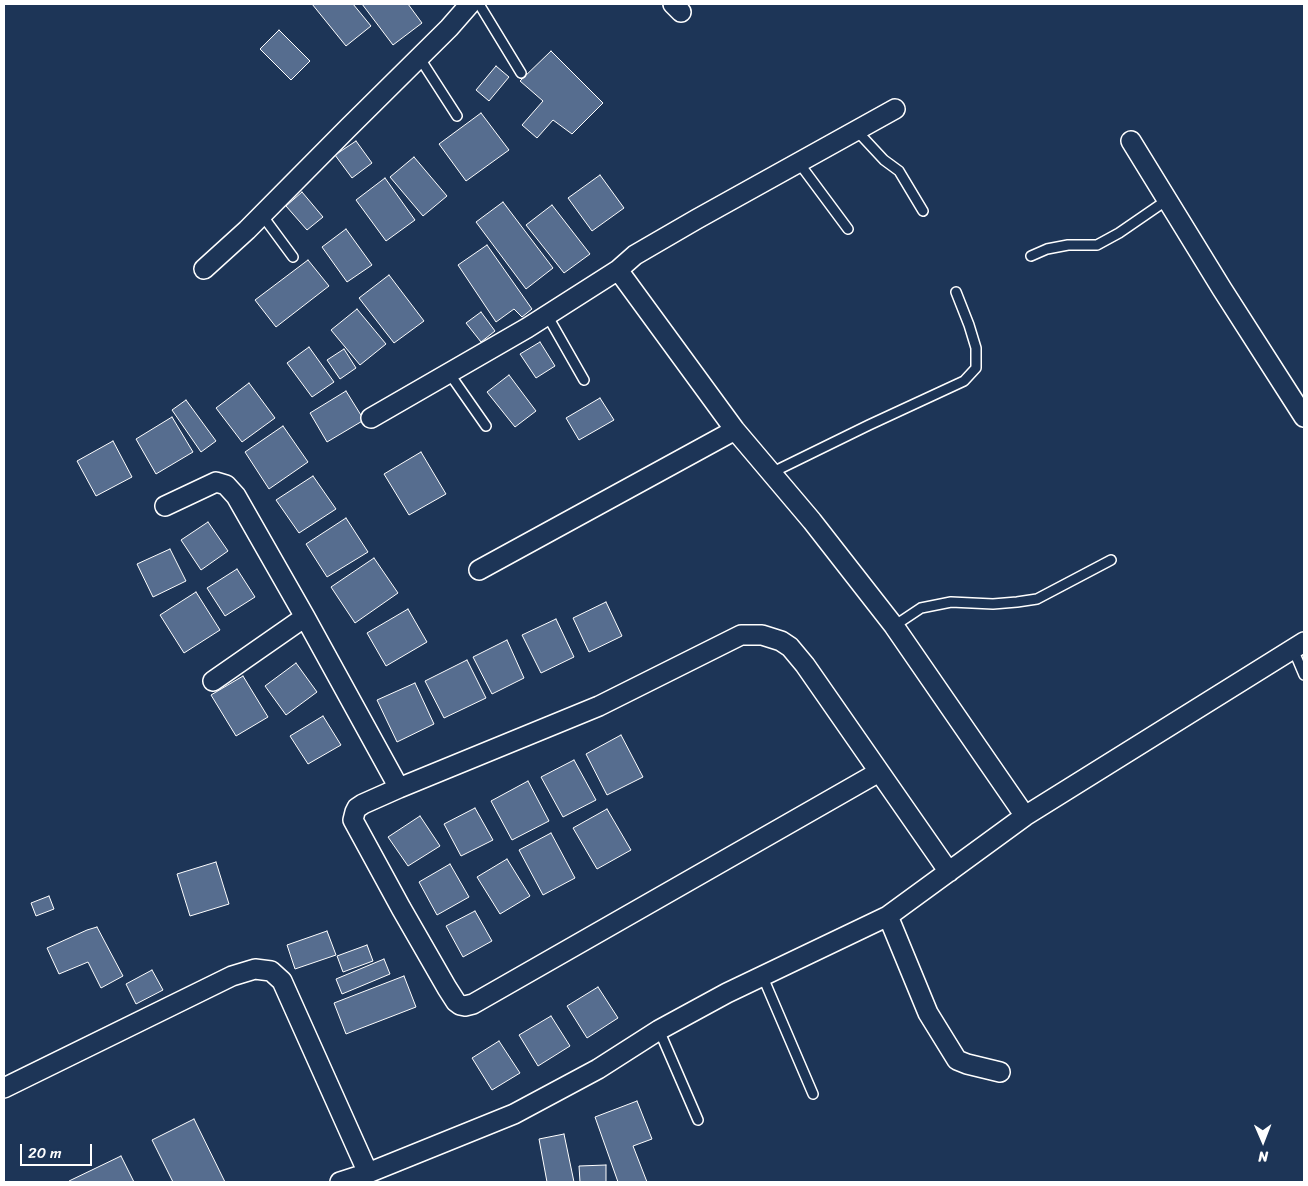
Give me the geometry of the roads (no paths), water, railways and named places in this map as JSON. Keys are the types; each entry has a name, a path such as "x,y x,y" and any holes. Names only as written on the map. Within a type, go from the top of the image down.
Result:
{"street":[{"path":"204,269 262,215 449,28 470,4"},
{"path":"371,418 547,314 618,270 636,255 697,219 896,109"},
{"path":"1131,141 1304,417"},
{"path":"618,270 735,430 812,522 894,626 1025,816"},
{"path":"479,570 735,430"},
{"path":"165,506 216,482 226,485 236,496 399,788"},
{"path":"213,682 305,617"},
{"path":"879,772 473,1004 465,1006 456,1002 447,988 354,820 354,812 363,804 599,706 741,635 762,635 781,641 805,665 879,772 948,872"},
{"path":"340,1182 368,1173 514,1114 598,1069 659,1030 727,993 888,916 1025,816 1299,646"},
{"path":"888,916 928,1013 957,1060 1000,1072"},
{"path":"4,1088 232,976 255,969 271,971 282,981 368,1173"}],"lane":[{"path":"479,4 521,73"},
{"path":"419,58 457,116"},
{"path":"856,131 884,160 899,172 923,211"},
{"path":"799,163 848,229"},
{"path":"1030,256 1068,246 1097,245 1119,233 1168,200"},
{"path":"262,215 293,257"},
{"path":"771,473 964,381 976,368 976,348 956,292"},
{"path":"547,314 584,380"},
{"path":"449,373 486,426"},
{"path":"894,626 921,608 951,602 993,604 1036,598 1111,560"},
{"path":"1299,646 1304,675"},
{"path":"762,975 813,1094"},
{"path":"659,1030 698,1120"}]}
